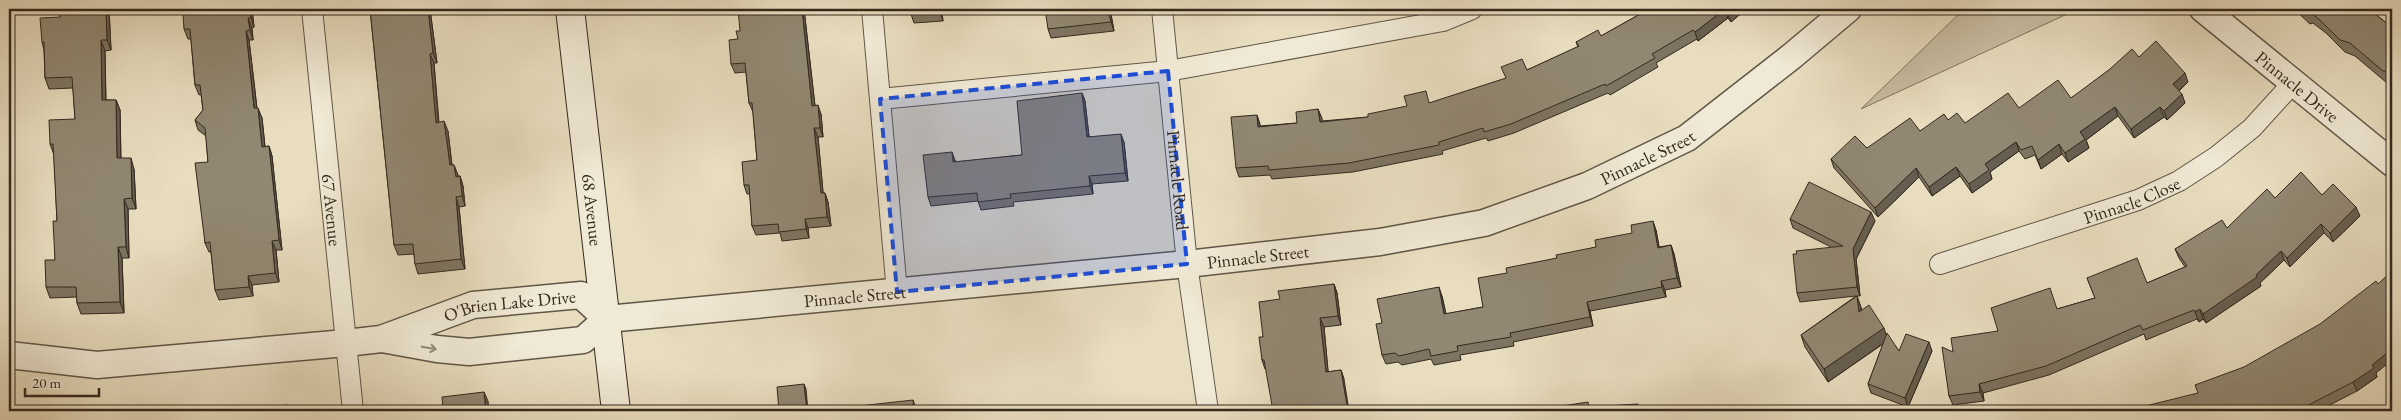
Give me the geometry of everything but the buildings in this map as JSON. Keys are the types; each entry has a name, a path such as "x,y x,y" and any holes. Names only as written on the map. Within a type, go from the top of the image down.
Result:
{"main road":[{"name":"68 Avenue","path":"570,9 616,411"}],"street":[{"name":"67 Avenue","path":"312,9 353,411"},
{"path":"872,9 898,292"},
{"name":"Pinnacle Road","path":"1162,9 1187,264 1208,411"},
{"path":"880,99 1168,72 1443,21 1472,9"},
{"name":"Pinnacle Street","path":"606,319 1187,264 1380,242 1484,223 1587,186 1687,138 1792,56 1848,9"},
{"name":"Pinnacle Drive","path":"2203,9 2392,163"},
{"name":"Pinnacle Close","path":"1940,264 2130,203 2180,181 2216,157 2252,128 2293,83"},
{"name":"O'Brien Lake Drive","path":"9,355 97,365 346,343 381,339 473,305 581,295 606,319 583,340 469,352 436,349 381,339"}],"highlighted area":[{"path":"1168,71 1187,264 897,292 880,99"}],"shaded area":[{"path":"1964,9 2078,9 1861,109"}]}
